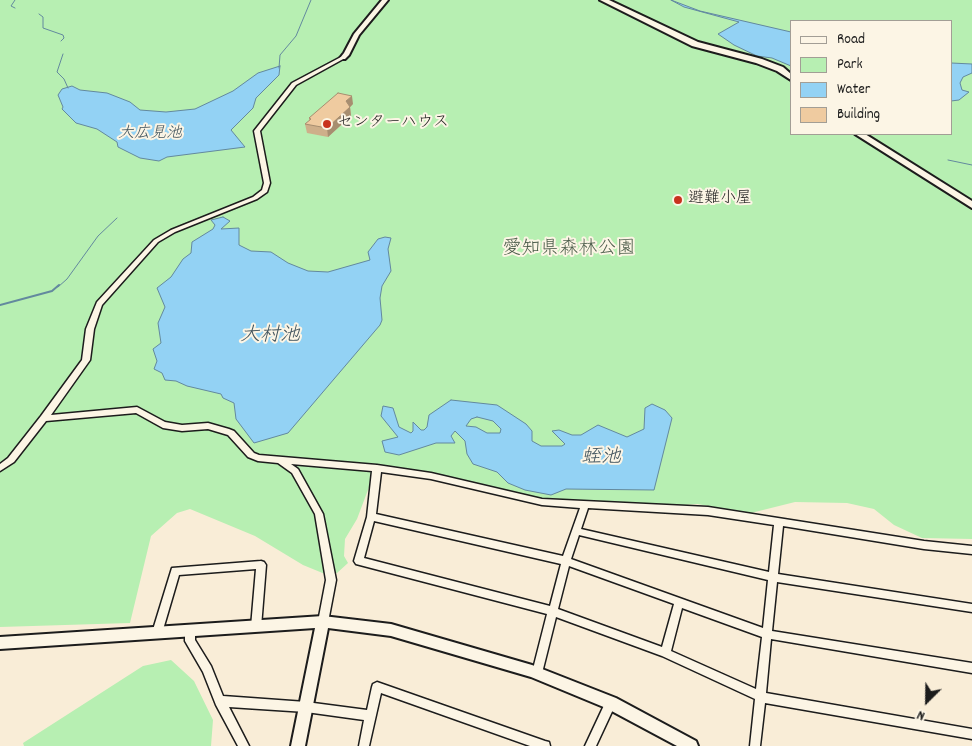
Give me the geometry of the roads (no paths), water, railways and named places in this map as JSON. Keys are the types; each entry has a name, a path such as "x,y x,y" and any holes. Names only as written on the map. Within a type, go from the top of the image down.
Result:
{"main road":[{"path":"603,0 700,46 765,62 780,69 790,77"},
{"path":"861,135 972,205"}],"street":[{"path":"0,468 11,460 86,360 95,310 149,246 172,231 255,198 265,191 267,183 257,131 294,84 343,58 347,54 356,35 385,0"},
{"path":"44,418 137,410 158,422 170,426 208,426 221,429 231,433 252,455 377,468 431,476 542,502 708,511 972,550"},
{"path":"278,459 295,471 319,514 331,580 298,746"},
{"path":"377,468 371,517 359,561 553,611 665,653 761,697 972,734"},
{"path":"537,673 566,561 585,505"},
{"path":"371,517 566,561 766,634 972,668"},
{"path":"755,746 779,522"},
{"path":"576,531 772,577 972,608"},
{"path":"158,633 175,571 261,565 256,627"},
{"path":"665,653 678,602"},
{"path":"0,643 323,622 391,630 537,673 611,703 691,746"},
{"path":"190,632 190,641 207,669 220,701 244,746"},
{"path":"364,746 377,687 545,746"},
{"path":"220,701 306,707 371,716"},
{"path":"590,746 611,703"}],"water":[{"path":"671,0 700,11 790,32 790,66 772,58 757,56 734,45 718,34 739,22 684,7"},
{"path":"952,63 972,64 972,73 963,77 960,83 962,90 969,92 959,100 952,101"},
{"name":"大広見池","path":"280,66 279,75 256,98 253,108 231,130 245,147 167,157 159,161 140,158 118,147 117,142 97,129 76,123 62,109 63,107 58,95 62,89 72,86 80,90 107,93 130,102 140,110 166,112 195,109 233,91 258,73"},
{"name":"大村池","path":"223,217 230,221 221,229 239,228 239,245 251,251 271,252 288,263 308,271 328,272 370,260 368,252 378,239 391,238 388,249 391,271 382,286 380,298 382,320 380,325 288,433 254,443 236,419 234,403 223,398 221,394 187,386 176,381 165,380 162,373 154,369 157,361 153,349 161,343 158,323 165,307 157,288 171,277 183,259 191,253 192,242 213,229 215,225 211,220"},
{"name":"蛭池","path":"451,400 497,405 526,424 532,431 532,441 541,446 562,446 565,444 552,431 559,430 572,435 581,435 598,425 627,437 644,429 645,408 652,404 665,410 672,418 654,490 566,489 551,495 525,490 508,483 497,472 473,464 467,454 465,441 455,431 451,436 455,443 436,443 399,455 385,452 382,441 398,437 381,416 383,406 393,408 399,427 411,433 413,431 413,422 421,430 427,427 429,415","holes":["477,417 493,421 501,429 500,433 487,433 476,427 466,426 471,419"]}],"waterway":[{"path":"15,0 11,6 15,8"},
{"path":"279,68 280,55 296,36 311,0"},
{"path":"39,14 43,17 43,28 63,35 64,38 61,41"},
{"path":"63,54 57,72 64,79 68,88"},
{"path":"948,160 972,165"},
{"path":"58,287 67,279 98,236 117,218"},
{"path":"0,305 52,291 59,285"}],"place":[{"name":"センターハウス","path":"327,124"},
{"name":"避難小屋","path":"678,200"}],"park label":[{"name":"愛知県森林公園","path":"569,250"}]}
